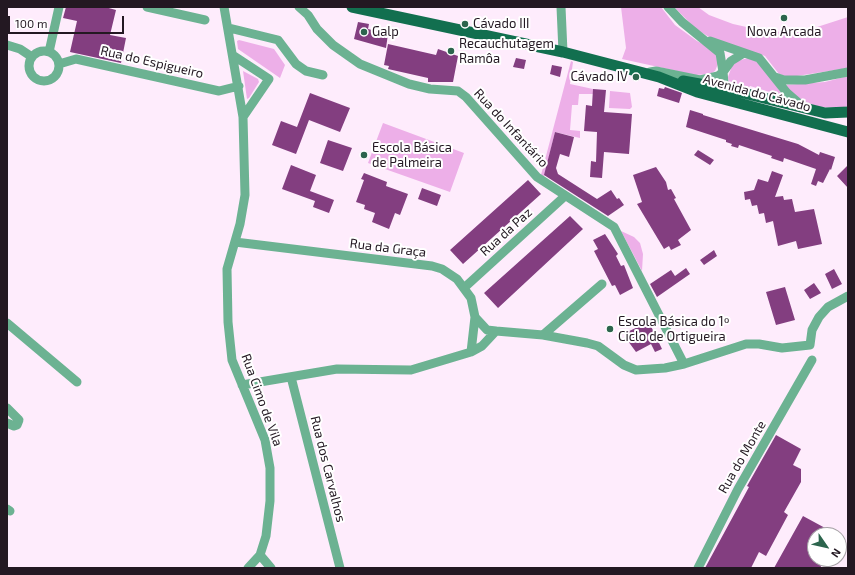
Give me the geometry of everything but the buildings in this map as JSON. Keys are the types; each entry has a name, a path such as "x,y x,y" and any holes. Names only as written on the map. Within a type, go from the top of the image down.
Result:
{"main road":[{"name":"Avenida do Cávado","path":"352,7 563,52 659,78 697,92 848,132"},
{"name":"Avenida do Cávado","path":"659,78 727,89 825,113 848,112"}],"street":[{"path":"48,52 58,7"},
{"path":"147,7 205,20"},
{"name":"Rua Cimo de Vila","path":"224,7 234,56 243,117 245,195 227,269 228,322 232,360 264,440 270,468 270,501 266,536 260,555 248,568"},
{"name":"Rua do Infantário","path":"299,7 308,14 317,29 333,45 360,64 409,84 458,91 466,97 537,177 614,226 684,364"},
{"path":"561,7 563,52"},
{"path":"668,7 682,22 720,53 727,89 738,103"},
{"path":"229,28 278,40 296,64 306,71 323,74"},
{"path":"703,39 759,58 795,101 810,110"},
{"path":"7,45 20,48 32,57"},
{"path":"42,52 48,52 55,56 59,64 56,76 49,80 40,81 30,72 29,65 32,57 42,52"},
{"path":"642,73 656,71 700,80 718,76 731,61 744,53"},
{"path":"234,56 269,79 243,117"},
{"name":"Rua do Espigueiro","path":"59,64 76,59 219,91 239,86"},
{"path":"775,77 784,80 805,80 848,72"},
{"name":"Rua da Paz","path":"465,287 565,196"},
{"name":"Rua da Graça","path":"234,242 432,266 454,276 465,287 471,298 475,317 471,352"},
{"path":"543,335 602,284"},
{"path":"475,317 487,330 543,335 598,346 624,365 636,370 665,368 684,364 746,344 759,344 782,348 810,345 812,330 819,317 828,307 848,296"},
{"path":"7,323 77,382"},
{"path":"242,385 337,369 411,370 471,352 482,346 496,331"},
{"name":"Rua do Monte","path":"698,568 738,489 812,360"},
{"name":"Rua dos Carvalhos","path":"291,377 340,568"},
{"path":"7,408 19,420 17,425 14,426 7,423"},
{"path":"260,555 271,568"}],"shaded area":[{"path":"621,7 661,7 675,25 697,41 712,49 716,54 718,64 715,71 710,74 695,75 622,59 626,48"},
{"path":"674,7 698,7 709,15 733,24 760,30 783,32 814,28 848,17 848,68 787,77 779,74 765,56 709,37 696,29"},
{"path":"239,40 274,49 285,65 280,78 238,49 237,41"},
{"path":"748,58 758,62 766,70 783,96 750,86 748,89 729,84 728,77 732,66 737,61"},
{"path":"571,61 573,62 570,84 593,89 593,94 579,94 578,105 572,105 570,130 580,131 580,138 555,132 544,177 541,175"},
{"path":"243,71 258,79 259,82 247,99"},
{"path":"848,76 848,106 840,108 820,107 801,101 784,85 825,82"},
{"path":"610,91 630,93 632,107 630,109 609,108"},
{"path":"383,123 464,153 450,192 368,163"},
{"path":"621,231 634,237 640,243 643,254 642,271"}],"place":[{"name":"Nova Arcada","path":"784,18"},
{"name":"Cávado III","path":"465,24"},
{"name":"Galp","path":"364,32"},
{"name":"Recauchutagem Ramôa","path":"451,51"},
{"name":"Cávado IV","path":"636,77"},
{"name":"Escola Básica de Palmeira","path":"364,155"},
{"name":"Escola Básica do 1º Ciclo de Ortigueira","path":"610,329"}]}
